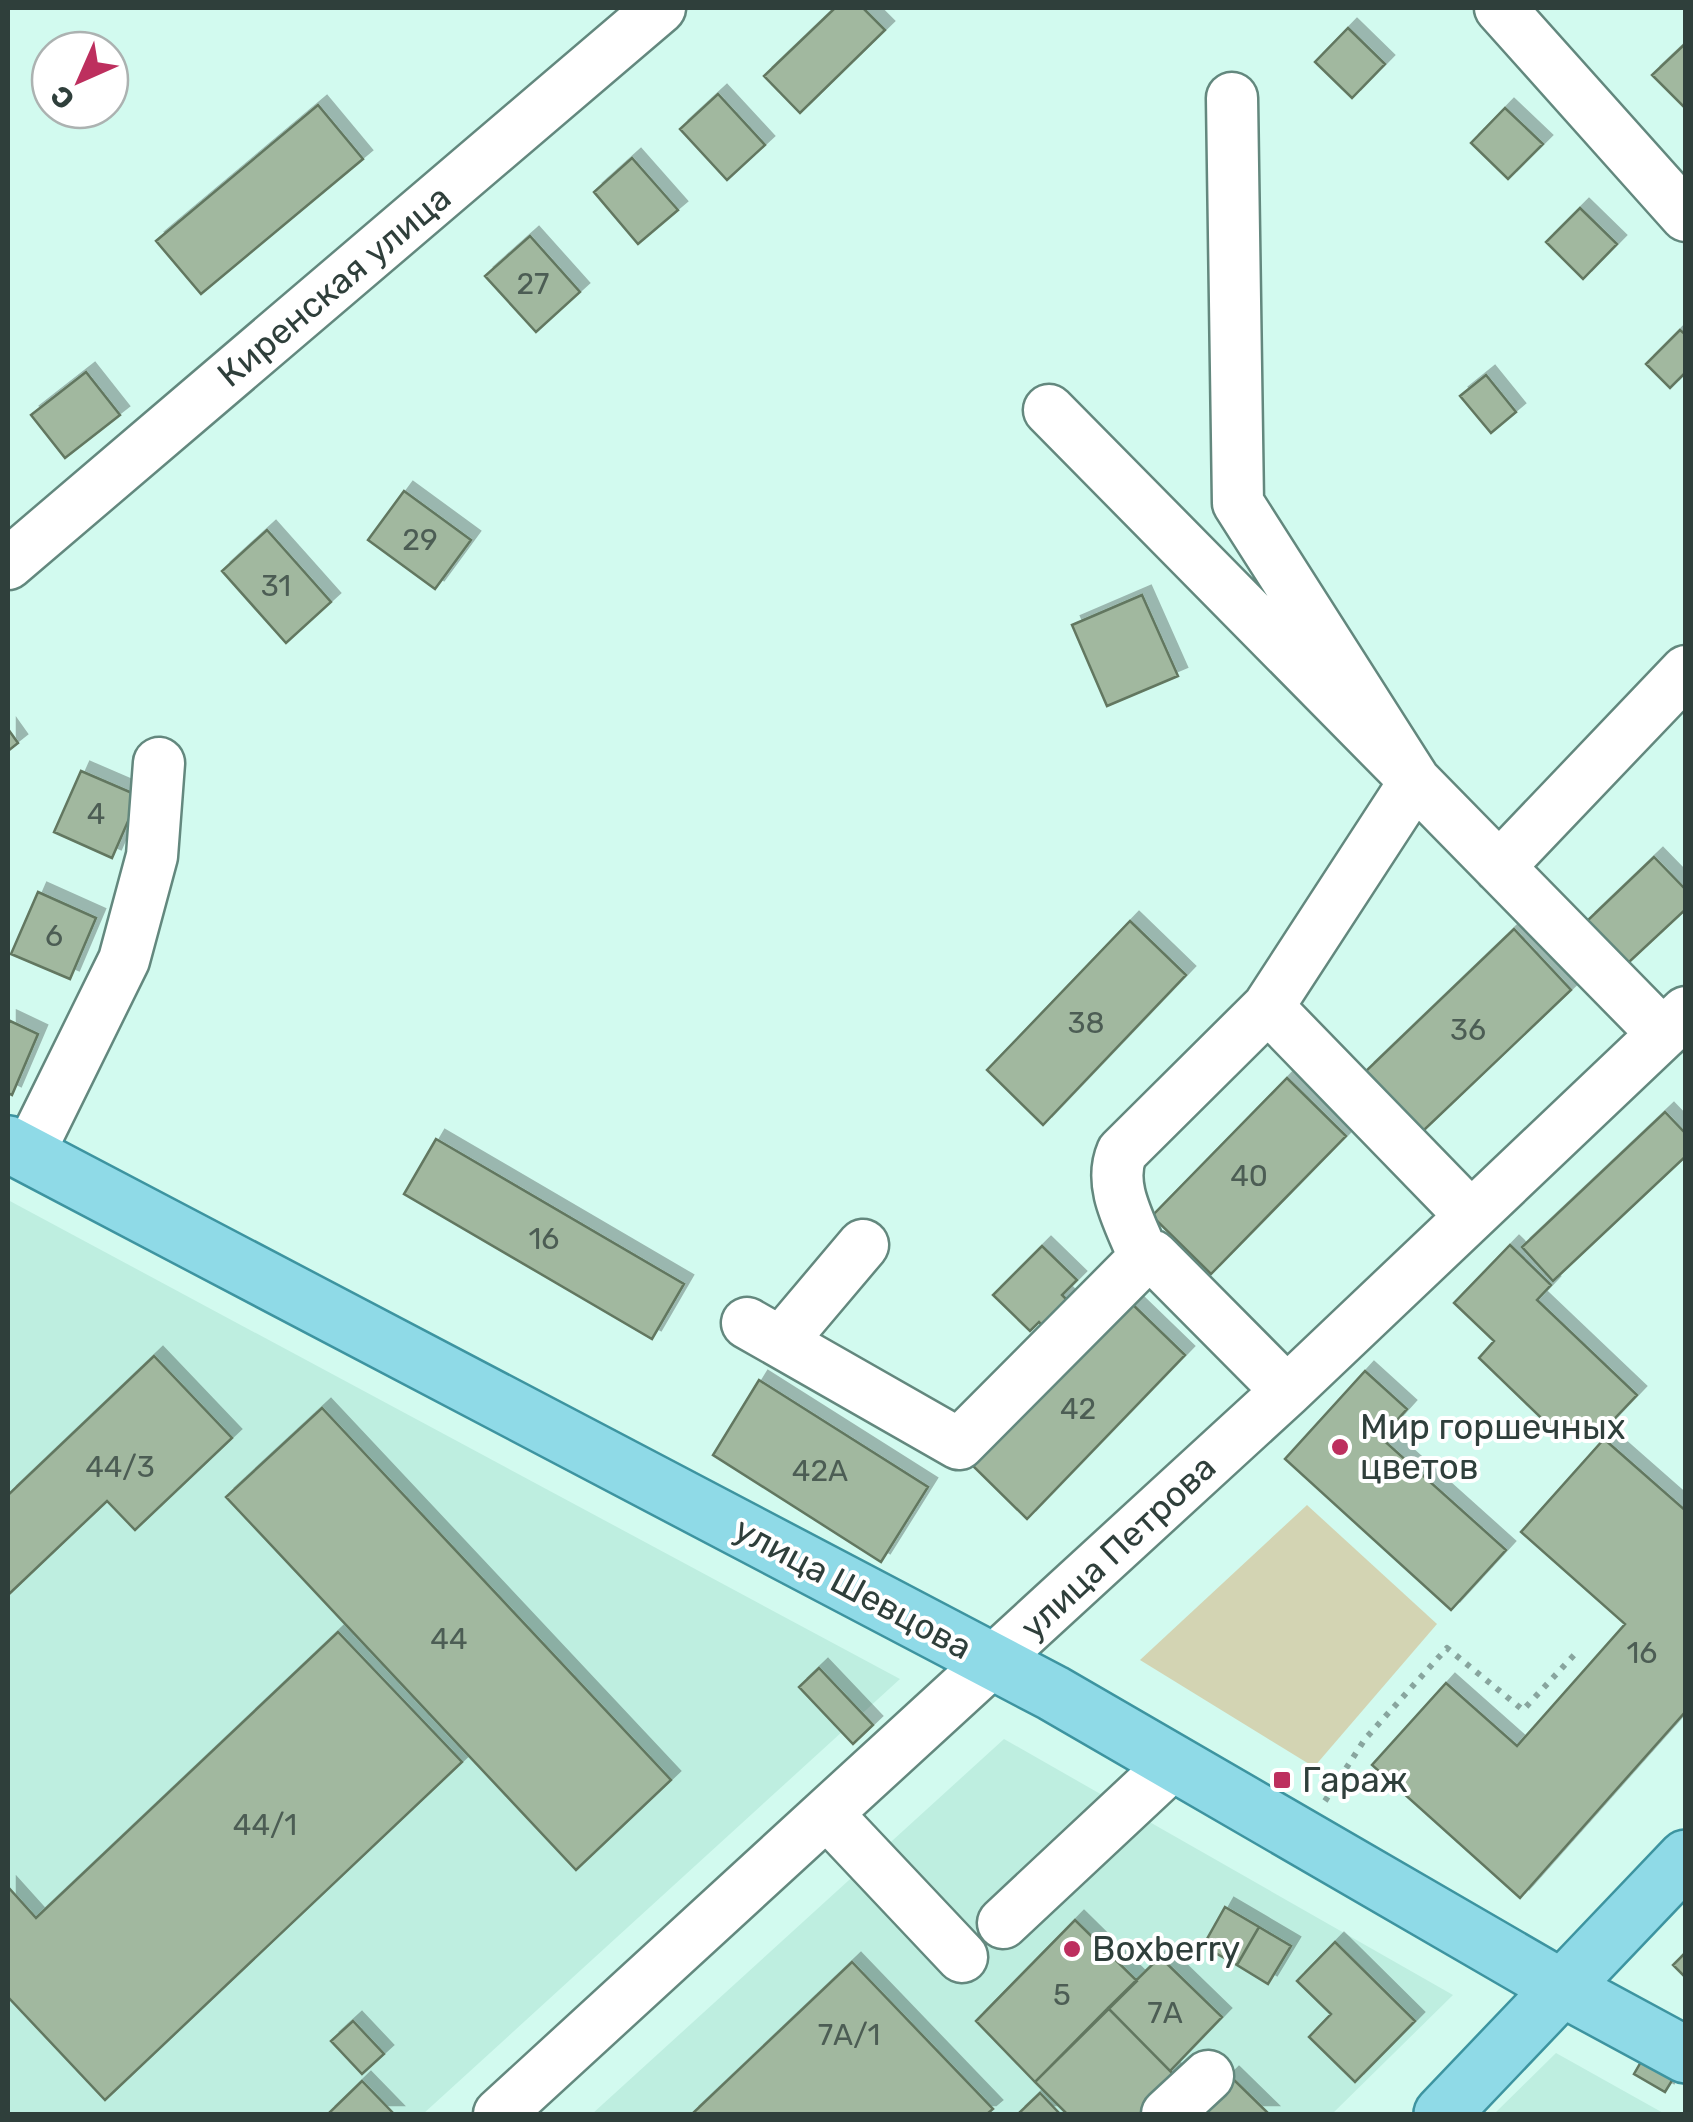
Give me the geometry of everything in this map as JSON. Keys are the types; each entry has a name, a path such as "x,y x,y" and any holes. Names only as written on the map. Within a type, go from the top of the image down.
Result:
{"main road":[{"name":"улица Шевцова","path":"18,1149 994,1661 1686,2056"},
{"path":"1442,2114 1686,1858"}],"street":[{"name":"Киренская улица","path":"8,564 660,8"},
{"path":"1500,8 1686,216"},
{"path":"1232,98 1238,503 1416,781"},
{"path":"1049,410 1499,867 1674,1023"},
{"path":"1499,867 1686,671"},
{"path":"18,1149 124,960 152,856 159,763"},
{"path":"1144,1258 1121,1200 1116,1168 1122,1152 1268,1007 1416,781"},
{"path":"1268,1007 1471,1216"},
{"name":"улица Петрова","path":"500,2114 1287,1391 1674,1023"},
{"path":"863,1245 764,1333 959,1444 1144,1258 1153,1256 1287,1391"},
{"path":"1003,1923 1173,1764"},
{"path":"828,1814 962,1957"},
{"path":"1166,2114 1208,2076"}],"path":[{"path":"1316,1814 1365,1738 1447,1648 1523,1710 1574,1654"}],"shaded area":[{"path":"8,1200 900,1679 423,2114 8,2114"},
{"path":"1307,1505 1437,1624 1314,1767 1140,1660"},
{"path":"1004,1739 1453,1995 1332,2114 592,2114"},
{"path":"1556,2053 1665,2114 1494,2114"}],"building":[{"path":"835,8 863,8 885,30 800,113 764,76"},
{"path":"1348,28 1385,64 1352,98 1315,62"},
{"path":"1686,43 1686,109 1652,75"},
{"path":"718,94 765,145 727,180 680,129"},
{"path":"318,105 363,159 201,294 156,241"},
{"path":"1505,108 1543,144 1508,179 1471,143"},
{"path":"632,158 678,210 638,244 594,192"},
{"path":"1580,208 1617,244 1583,279 1546,242"},
{"path":"530,236 580,292 536,332 485,276"},
{"path":"1680,330 1686,335 1686,372 1670,388 1646,364"},
{"path":"86,372 120,415 65,458 31,415"},
{"path":"1486,375 1516,412 1491,433 1460,396"},
{"path":"404,491 471,540 435,589 368,540"},
{"path":"267,530 331,602 286,643 222,571"},
{"path":"1142,595 1178,676 1107,706 1072,625"},
{"path":"8,729 18,743 8,751"},
{"path":"81,771 139,796 112,858 54,832"},
{"path":"1654,857 1686,890 1686,909 1628,963 1587,921"},
{"path":"38,892 96,918 70,979 11,954"},
{"path":"1130,921 1186,975 1043,1125 987,1070"},
{"path":"1514,929 1571,990 1423,1131 1366,1071"},
{"path":"8,1020 38,1034 12,1095 8,1093"},
{"path":"1287,1078 1346,1136 1211,1274 1152,1216"},
{"path":"1665,1112 1686,1134 1686,1156 1553,1281 1522,1247"},
{"path":"436,1139 684,1284 652,1339 404,1194"},
{"path":"1510,1245 1551,1285 1537,1300 1637,1395 1598,1436 1579,1418 1561,1437 1479,1358 1494,1341 1454,1303"},
{"path":"1042,1246 1077,1280 1062,1295 1075,1308 1050,1333 1039,1322 1030,1331 993,1295"},
{"path":"1128,1300 1185,1355 1027,1519 970,1463"},
{"path":"154,1356 232,1438 135,1530 107,1501 8,1595 8,1495"},
{"path":"1365,1371 1407,1409 1381,1438 1506,1550 1451,1610 1285,1459"},
{"path":"759,1380 928,1487 881,1562 713,1455"},
{"path":"322,1408 671,1780 576,1870 226,1497"},
{"path":"1604,1439 1686,1511 1686,1711 1520,1898 1372,1765 1446,1683 1517,1746 1625,1624 1521,1532"},
{"path":"338,1632 462,1762 105,2100 8,1997 8,1887 36,1918"},
{"path":"819,1668 873,1725 853,1744 799,1687"},
{"path":"1225,1907 1259,1927 1237,1965 1203,1946"},
{"path":"1075,1920 1137,1981 1035,2082 976,2021"},
{"path":"1259,1927 1291,1946 1268,1984 1237,1965"},
{"path":"1335,1942 1415,2021 1355,2082 1309,2037 1331,2014 1297,1981"},
{"path":"1686,1952 1686,1978 1673,1965"},
{"path":"1160,1957 1222,2017 1170,2071 1108,2008"},
{"path":"852,1962 993,2109 987,2114 692,2114"},
{"path":"1108,2008 1182,2083 1150,2114 1067,2114 1035,2082"},
{"path":"353,2021 384,2054 362,2074 331,2041"},
{"path":"1649,2048 1681,2066 1665,2092 1634,2074"},
{"path":"1230,2076 1269,2114 1192,2114"},
{"path":"362,2081 394,2114 328,2114"},
{"path":"1040,2093 1060,2114 1018,2114"}],"place":[{"name":"Мир горшечных цветов","path":"1340,1447"},
{"name":"Гараж","path":"1282,1780"},
{"name":"Boxberry","path":"1072,1949"}]}
